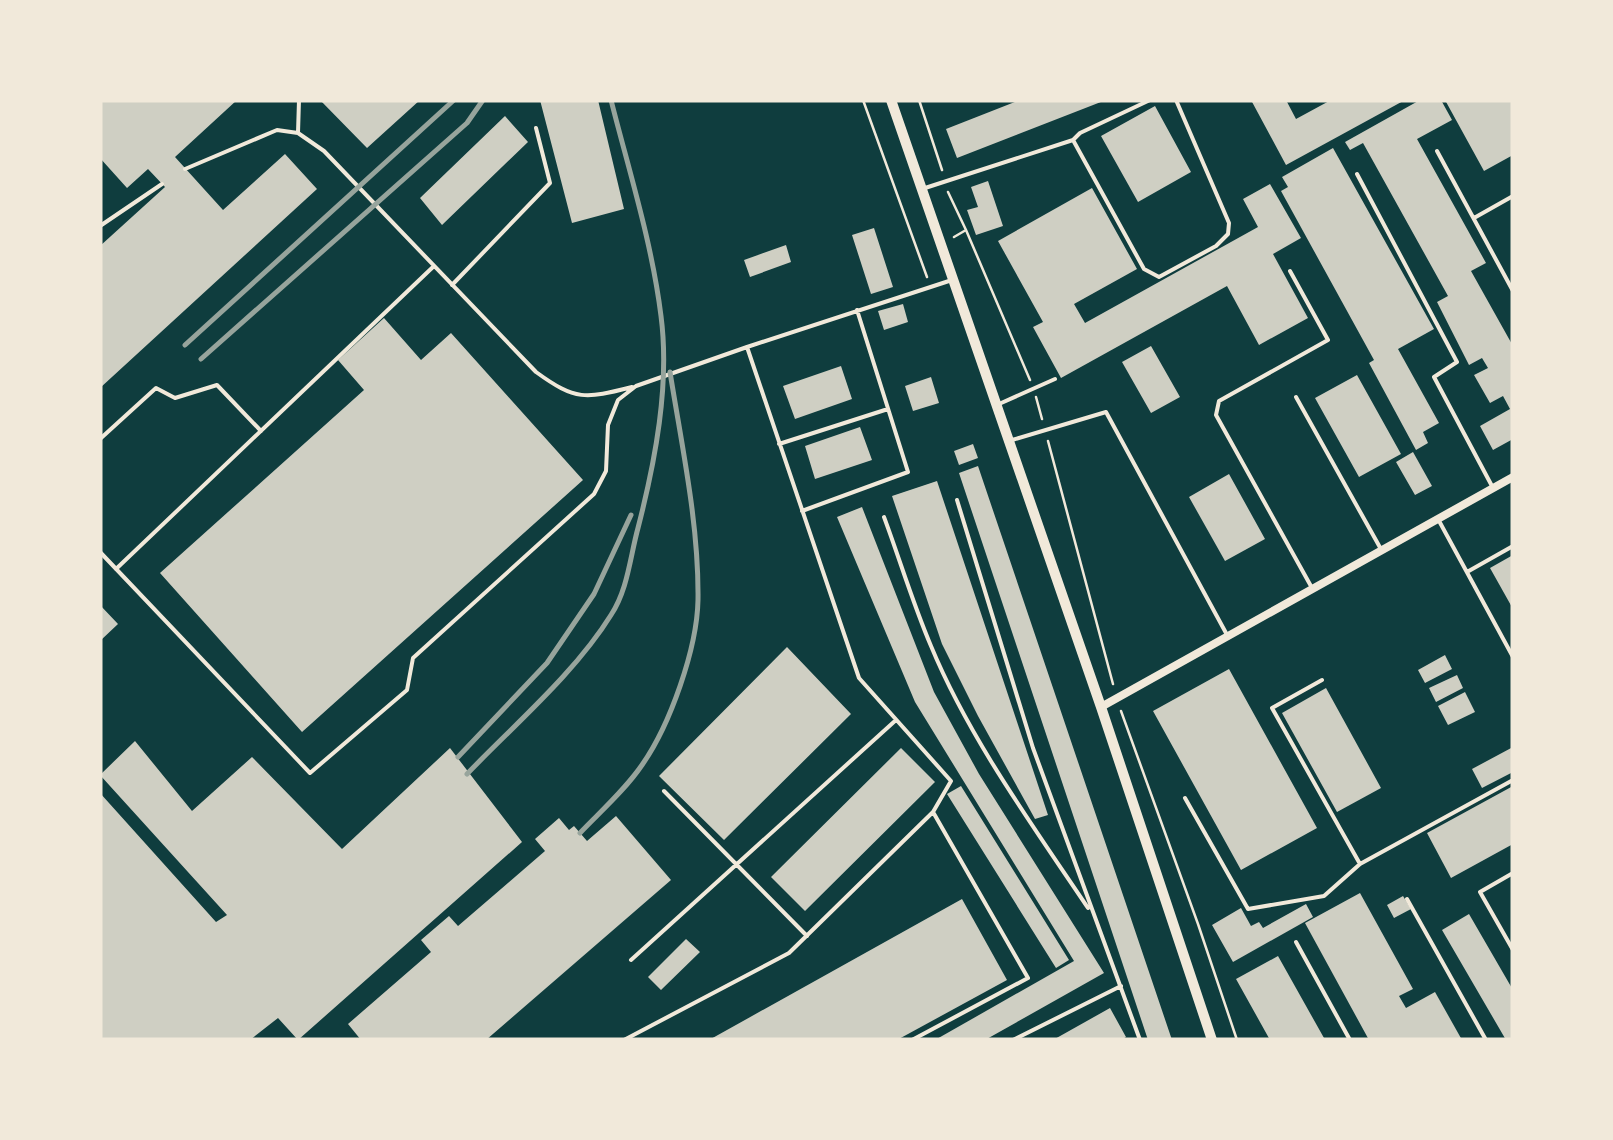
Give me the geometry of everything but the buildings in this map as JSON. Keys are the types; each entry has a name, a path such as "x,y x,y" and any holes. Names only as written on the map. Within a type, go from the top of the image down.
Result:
{"street":[{"path":"891,100 1212,1040"},
{"path":"1101,706 1513,477"}],"lane":[{"path":"298,133 299,100"},
{"path":"922,189 1073,140 1080,132 1150,100"},
{"path":"1073,140 1144,269 1159,277 1216,246 1228,234 1229,223 1176,100"},
{"path":"452,285 550,183 536,128"},
{"path":"185,169 277,130 298,133 324,151 536,372 563,391 592,397 636,386 952,280"},
{"path":"1436,151 1513,291"},
{"path":"1357,174 1457,362 1434,377 1493,488"},
{"path":"100,224 162,184"},
{"path":"1474,218 1513,196"},
{"path":"116,569 434,266"},
{"path":"1290,271 1328,340 1219,401 1216,415 1312,588"},
{"path":"802,510 908,472 857,310"},
{"path":"624,1040 788,954 933,812 952,781 858,678 747,347"},
{"path":"994,406 1055,379"},
{"path":"100,439 156,388 175,398 217,385 261,431"},
{"path":"100,552 310,773 408,690 413,658 594,494 606,470 612,412 618,400 636,386"},
{"path":"1296,397 1382,551"},
{"path":"780,444 888,408"},
{"path":"1007,442 1106,412 1227,636"},
{"path":"957,500 1034,748 1140,1040"},
{"path":"884,517 932,648 966,714 1031,824 1094,916"},
{"path":"1438,519 1513,657"},
{"path":"1467,572 1513,546"},
{"path":"1322,680 1272,708 1360,864"},
{"path":"631,960 896,720"},
{"path":"1185,798 1248,909 1324,896 1360,864 1513,780"},
{"path":"664,791 807,936"},
{"path":"912,1040 1028,978 933,812"},
{"path":"1513,873 1480,892 1513,950"},
{"path":"1408,899 1486,1040"},
{"path":"1296,942 1350,1040"},
{"path":"1014,1040 1121,985"}],"path":[{"path":"863,100 930,287"},
{"path":"966,230 1034,390 1117,698 1236,1040"}],"railway":[{"path":"185,345 454,100"},
{"path":"201,359 467,123 483,100"},
{"path":"467,774 562,678 611,615 625,584 650,477 664,369 661,316 646,234 611,100"},
{"path":"580,833 642,765 680,686 693,641 698,600 696,543 670,372"},
{"path":"458,757 547,663 594,594 631,515"}]}
